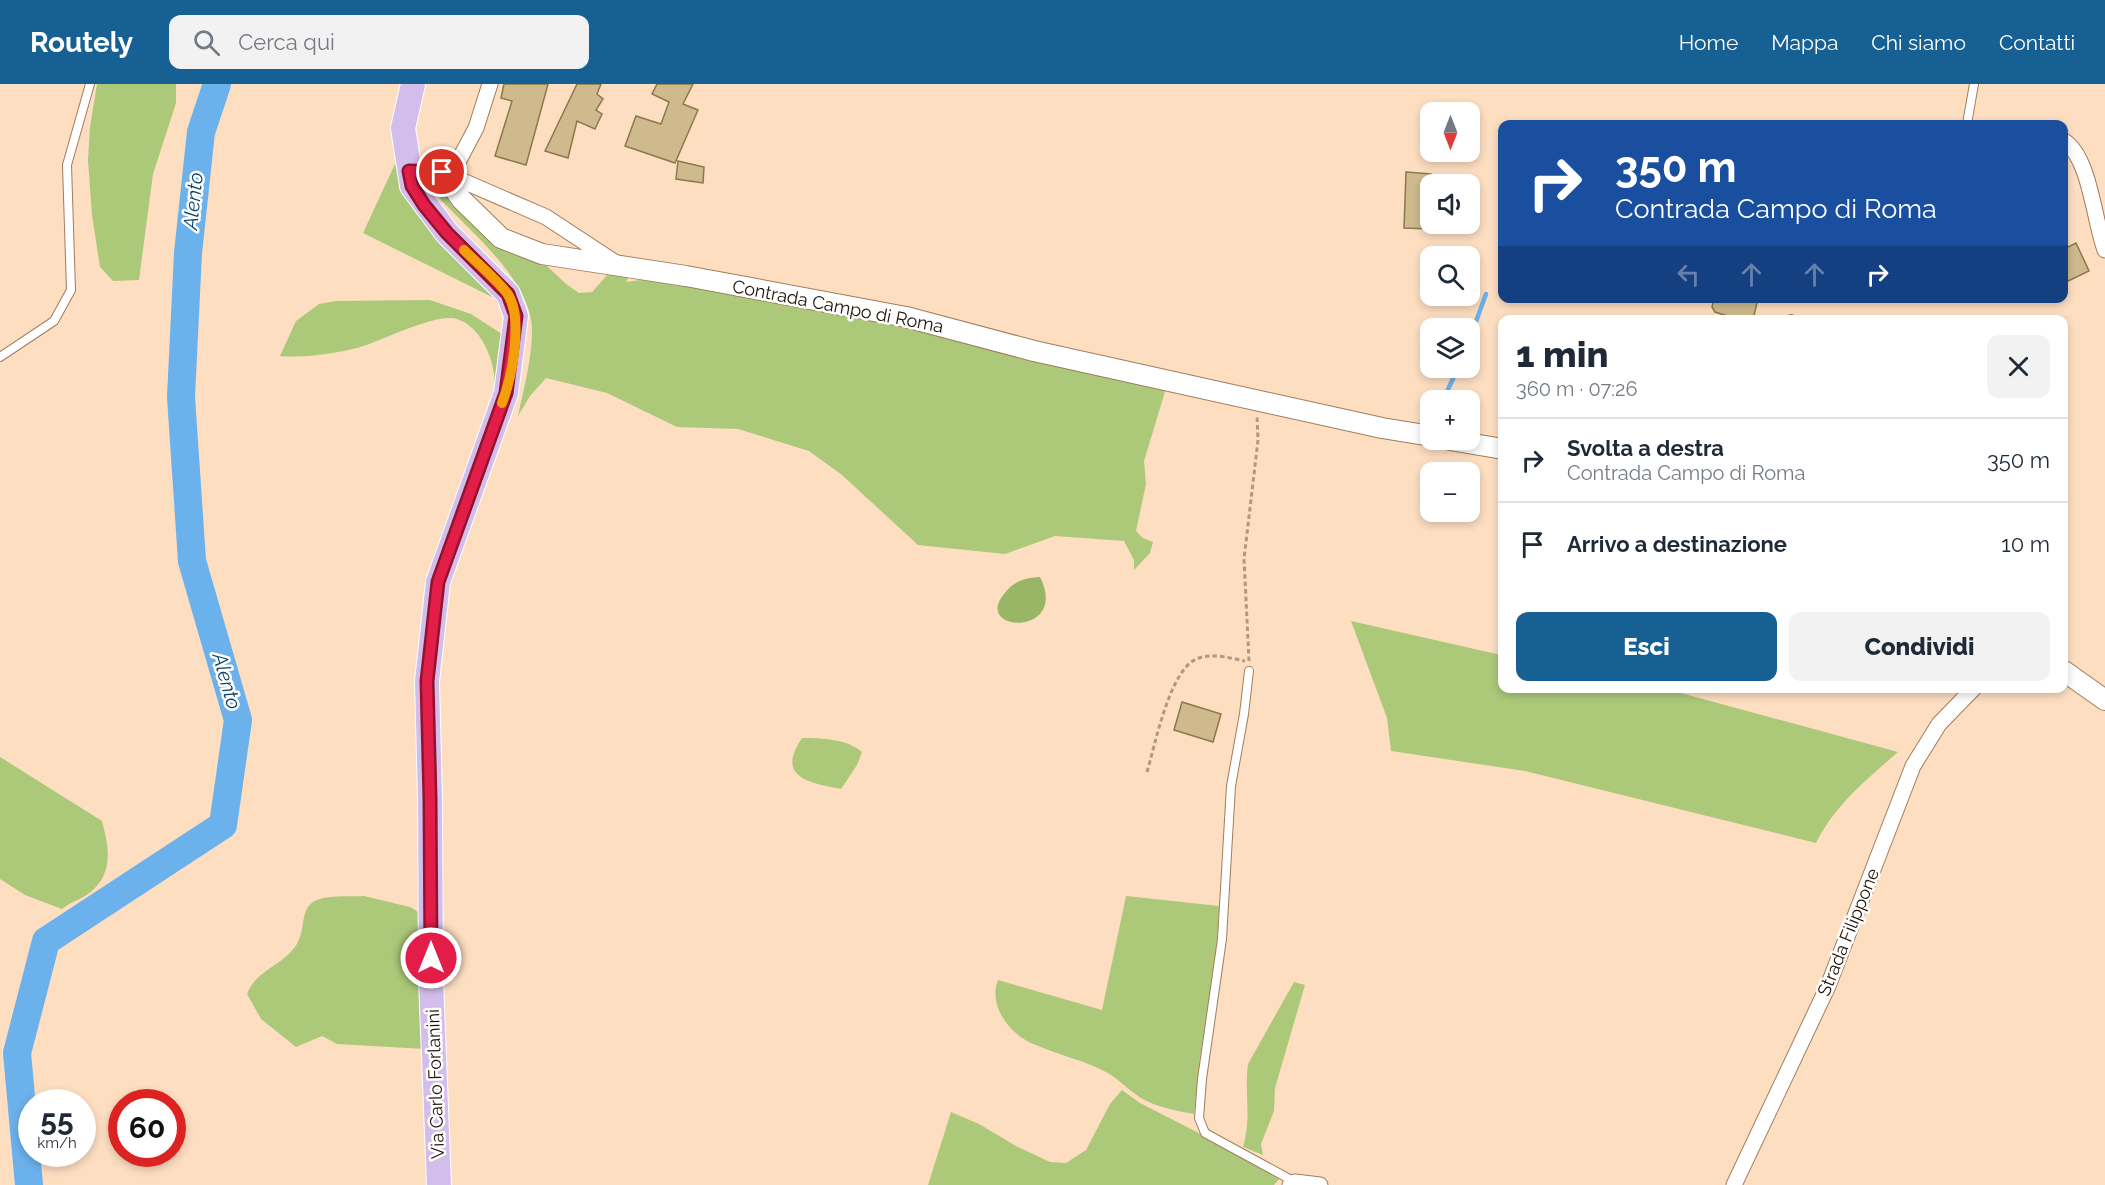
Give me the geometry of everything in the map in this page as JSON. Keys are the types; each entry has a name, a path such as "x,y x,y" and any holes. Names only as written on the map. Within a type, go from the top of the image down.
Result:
{"main road":[{"path":"409,171 403,128 413,84"},
{"name":"Via Carlo Forlanini","path":"409,171 412,186 424,205 447,233 508,294 516,316 506,393 438,582 427,681 431,980 439,1185"}],"street":[{"path":"442,172 459,160 476,128 490,84"},
{"path":"2068,143 2073,146 2083,166 2105,249"},
{"path":"409,171 442,172 546,217 622,267"},
{"name":"Contrada Campo di Roma","path":"442,172 461,199 501,238 542,254 686,276 906,317 1034,351 1420,434"},
{"path":"1480,445 1498,448"},
{"path":"2068,674 2105,700"},
{"name":"Strada Filippone","path":"1734,1185 1827,986 1913,766 1939,724 1969,693"},
{"path":"1293,1184 1320,1185"}],"lane":[{"path":"0,357 54,321 71,290 67,165 90,84"},
{"path":"1968,120 1974,84"},
{"path":"1249,671 1232,786 1222,939 1202,1079 1199,1118 1205,1133 1293,1184"}],"path":[{"path":"1249,671 1244,559 1258,440 1259,401"},
{"path":"1147,772 1176,680 1188,664 1199,657 1249,662"}],"green space":[{"path":"97,84 176,84 176,103 153,174 139,280 113,281 100,267 92,215 88,160 90,127"},
{"path":"395,164 403,166 417,202 497,290 508,307 512,319 511,339 506,315 494,298 363,233"},
{"path":"439,186 443,186 579,293 592,292 609,273 630,274 626,282 647,279 895,321 1167,385 1144,461 1146,484 1136,531 1143,538 1153,542 1150,553 1134,570 1134,560 1124,541 1055,536 1005,554 918,545 842,475 809,451 738,429 677,427 607,393 546,378 530,396 518,416 531,351 532,329 529,311 522,293 498,259 441,200 437,190"},
{"path":"430,300 471,314 511,340 492,412 459,496 494,391 494,371 481,339 466,323 448,318 422,324 357,348 318,355 280,356 296,321 319,304 336,301"},
{"path":"1040,577 1046,597 1043,610 1033,619 1021,623 1009,622 1000,616 998,607 1004,594 1012,586 1029,578"},
{"path":"1351,621 1498,654 1498,693 1681,693 1898,752 1842,805 1816,843 1525,771 1391,751 1387,718"},
{"path":"802,738 842,742 862,752 857,765 841,789 808,781 794,770 792,762"},
{"path":"0,757 102,821 108,856 105,874 91,892 62,909 25,895 0,879"},
{"path":"364,896 410,907 424,915 425,1049 337,1044 322,1036 296,1047 261,1019 247,994 251,985 296,946 309,905 318,899"},
{"path":"1126,896 1219,906 1218,955 1200,1057 1194,1114 1147,1101 1104,1071 1031,1043 1008,1025 998,1008 996,989 998,980 1102,1010"},
{"path":"1294,982 1305,985 1275,1088 1274,1111 1261,1144 1263,1155 1243,1147 1247,1125 1248,1064"},
{"path":"1122,1090 1140,1103 1234,1151 1279,1179 1274,1185 928,1185 951,1112 979,1124 1016,1146 1050,1162 1066,1163 1086,1150 1110,1104"}],"building":[{"path":"504,84 548,84 526,165 495,156 512,101 501,98"},
{"path":"577,84 601,84 597,94 603,99 596,110 602,114 595,129 577,121 568,158 545,151"},
{"path":"657,84 693,84 683,104 698,110 675,163 625,146 636,116 661,124 669,102 652,94"},
{"path":"678,161 704,167 703,183 676,179"},
{"path":"1406,172 1431,174 1420,174 1420,229 1404,228"},
{"path":"2076,243 2089,271 2068,281 2068,247"},
{"path":"1713,303 1757,303 1754,315 1724,315 1715,312"},
{"path":"1182,702 1221,714 1213,742 1174,730"}],"waterway":[{"name":"Alento","path":"29,1185 17,1053 46,941 223,825 238,720 192,561 181,397 188,253 201,132 217,84"},
{"path":"1477,318 1486,294"},
{"path":"1448,390 1453,378"}],"slow traffic":[{"path":"464,250 508,294 516,316 506,393 502,403"}],"route":[{"path":"431,958 427,681 431,631 438,582 506,393 516,316 508,294 447,233 412,186 409,171 442,172"}]}
